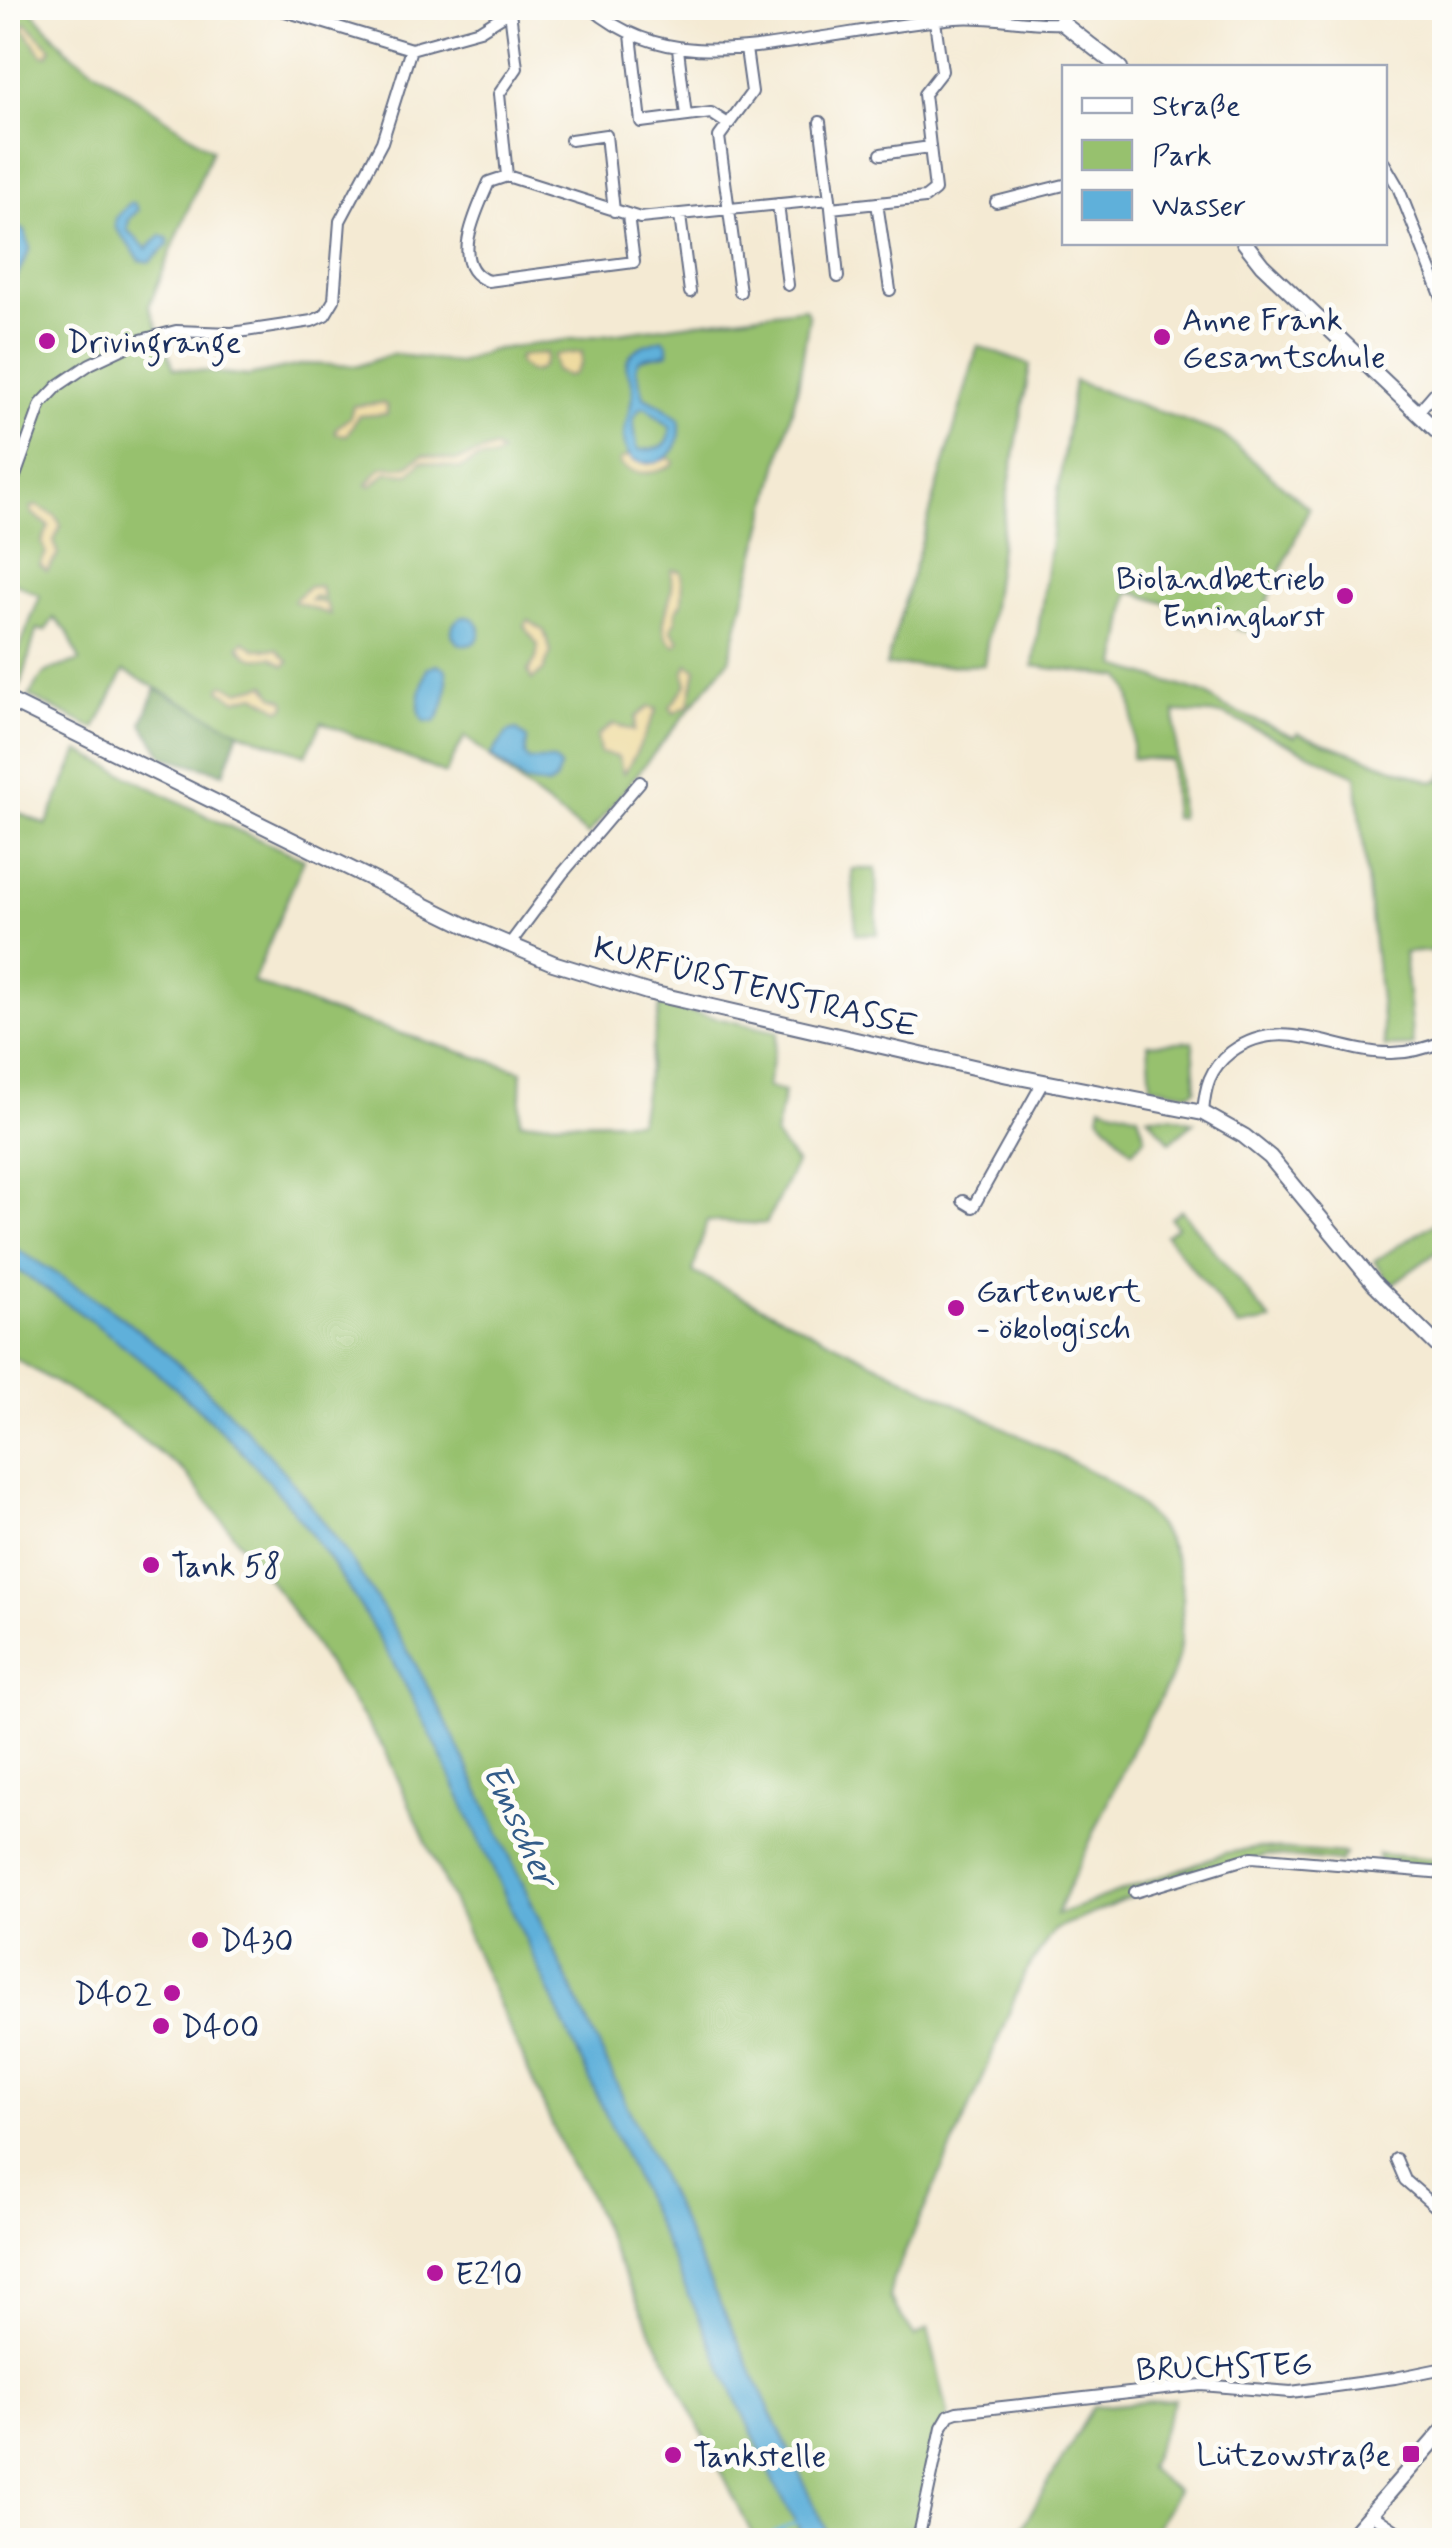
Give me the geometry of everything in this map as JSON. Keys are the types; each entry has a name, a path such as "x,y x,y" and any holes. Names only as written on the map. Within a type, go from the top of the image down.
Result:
{"main road":[{"path":"1064,15 1117,65"},
{"path":"1246,245 1262,265 1444,438"},
{"name":"KURFÜRSTENSTRASSE","path":"8,700 553,963 634,988 1043,1082 1203,1113 1244,1136 1270,1158 1374,1282 1444,1352"},
{"path":"1348,2540 1444,2429"}],"street":[{"path":"275,8 411,49 480,30 512,9 517,68 499,94 507,176"},
{"path":"592,8 631,35 678,49 746,49 982,16 1064,15"},
{"path":"628,215 634,262 488,281 475,274 468,254 467,236 489,182 507,176 628,215 680,216 778,204 877,203 925,198 935,190 924,94 942,71 935,21"},
{"path":"631,35 641,122 711,113 728,124"},
{"path":"8,496 41,404 58,385 90,364 141,340 176,332 232,333 319,320 330,310 340,221 382,142 411,49"},
{"path":"678,49 686,116"},
{"path":"740,292 719,137 752,92 746,49"},
{"path":"820,122 838,277"},
{"path":"571,140 606,135 614,210"},
{"path":"881,154 930,147"},
{"path":"1387,170 1444,303"},
{"path":"996,202 1062,186"},
{"path":"877,203 890,290"},
{"path":"778,204 788,286"},
{"path":"680,216 690,292"},
{"path":"1417,413 1444,382"},
{"path":"509,945 571,863 640,782"},
{"path":"1203,1113 1210,1074 1226,1056 1252,1040 1303,1036 1392,1054 1444,1040"},
{"path":"964,1201 972,1207 1043,1082"},
{"path":"1135,1892 1252,1857 1444,1873"},
{"path":"1396,2160 1405,2180 1444,2214"},
{"name":"BRUCHSTEG","path":"918,2540 946,2418 957,2412 1201,2385 1291,2392 1444,2368"},
{"path":"1371,2514 1410,2540"}],"green space":[{"path":"8,8 29,8 70,53 212,150 149,306 174,368 248,376 305,364 358,366 392,354 458,363 491,350 805,308 809,316 798,386 729,660 588,835 465,736 445,774 322,722 306,755 240,732 124,671 95,729 29,696 45,673 80,661 67,631 54,618 45,631 37,629 16,691 8,687 40,596 8,579"},
{"path":"978,346 1030,365 984,665 886,666"},
{"path":"1074,381 1222,434 1309,508 1253,633 1129,591 1117,666 1206,694 1222,706 1295,737 1297,733 1432,782 1442,779 1444,772 1444,950 1404,953 1413,1046 1385,1047 1356,775 1225,715 1175,712 1180,818 1173,818 1171,760 1132,758 1132,705 1121,677 1033,666"},
{"path":"156,689 239,731 224,773 164,757 142,723"},
{"path":"79,751 221,823 304,859 253,982 325,1010 522,1071 520,1122 639,1121 660,1005 778,1032 767,1087 784,1092 775,1136 796,1163 766,1224 707,1221 693,1272 1102,1477 1152,1518 1172,1550 1178,1569 1182,1614 1175,1667 1056,1915 1225,1853 1260,1848 1345,1854 1340,1862 1268,1855 1136,1895 1054,1930 1024,1975 980,2085 893,2279 889,2298 915,2337 928,2328 948,2414 917,2525 882,2540 755,2540 617,2261 583,2181 570,2165 386,1752 283,1598 184,1471 107,1414 8,1354 8,808 46,825"},
{"path":"852,869 876,869 877,934 856,934"},
{"path":"1193,1041 1196,1089 1189,1093 1151,1086 1148,1044"},
{"path":"1101,1105 1138,1115 1145,1137 1132,1151 1099,1116"},
{"path":"1148,1116 1172,1116 1194,1122 1170,1142"},
{"path":"1181,1210 1271,1321 1239,1327 1166,1235 1177,1227 1171,1218"},
{"path":"1444,1217 1444,1247 1391,1285 1374,1261"},
{"path":"1378,1854 1444,1860 1444,1871 1379,1865"},
{"path":"1175,2399 1148,2468 1177,2491 1149,2540 1023,2540 1017,2536 1093,2407"}],"sand":[{"path":"26,23 51,48 48,55 42,55 22,26"},
{"path":"582,352 581,364 574,374 566,376 555,371 554,355"},
{"path":"546,353 544,364 537,371 529,372 519,364 519,356"},
{"path":"383,403 387,414 358,416 347,435 336,434 336,428 350,417 353,406"},
{"path":"494,448 501,453 459,469 422,461 409,474 387,472 372,486 367,485 384,467 408,465 423,455 456,461"},
{"path":"628,456 648,464 669,458 674,461 660,470 640,473 620,465 620,460"},
{"path":"31,507 56,516 61,526 54,541 58,555 47,571 40,565 46,553 42,542 49,526 32,513"},
{"path":"672,570 681,571 683,582 682,603 671,629 679,641 675,646 664,625"},
{"path":"320,586 324,598 314,596 310,600 326,603 330,615 293,601 308,587"},
{"path":"528,620 544,631 551,652 543,671 532,680 528,671 536,659 538,645 524,626"},
{"path":"244,641 255,649 277,649 289,662 284,666 272,657 250,657 239,646"},
{"path":"688,664 696,669 689,705 674,713 670,707 687,684 684,673"},
{"path":"224,684 238,691 266,685 274,696 285,700 286,706 281,710 255,695 236,700 221,691"},
{"path":"649,707 657,709 623,773 618,757 600,753 597,736 614,724 634,731 636,717"}],"water":[{"path":"130,203 138,210 129,219 127,230 147,249 161,235 168,239 168,245 150,262 140,260 115,227 116,218"},
{"path":"8,223 25,231 30,249 8,294"},
{"path":"663,339 668,353 639,360 636,368 644,397 679,419 679,440 662,460 644,463 633,460 625,443 633,390 627,363 634,351","holes":["641,407 670,427 670,434 666,444 639,450 633,418"]},
{"path":"466,617 476,621 480,631 476,641 466,645 456,641 452,631 456,621"},
{"path":"427,668 445,668 444,703 435,722 424,721 419,709 421,688"},
{"path":"517,730 527,739 525,755 529,760 554,760 560,767 555,781 548,786 525,782 491,755 508,732"},
{"path":"8,1244 129,1323 230,1413 317,1513 392,1623 456,1742 831,2540 805,2540 776,2485 438,1749 349,1588 314,1538 248,1458 134,1354 8,1264"}],"waterway":[{"path":"773,2533 796,2523"},
{"path":"774,2539 783,2531"}],"place":[{"name":"Anne Frank Gesamtschule","path":"1162,337"},
{"name":"Drivingrange","path":"47,341"},
{"name":"Biolandbetrieb Enninghorst","path":"1345,596"},
{"name":"Gartenwert - ökologisch","path":"956,1308"},
{"name":"Tank 58","path":"151,1565"},
{"name":"D430","path":"200,1940"},
{"name":"D402","path":"172,1993"},
{"name":"D400","path":"161,2026"},
{"name":"E210","path":"435,2273"},
{"name":"Lützowstraße","path":"1411,2454"},
{"name":"Tankstelle","path":"673,2455"}],"water label":[{"name":"Emscher","path":"521,1825"}]}
